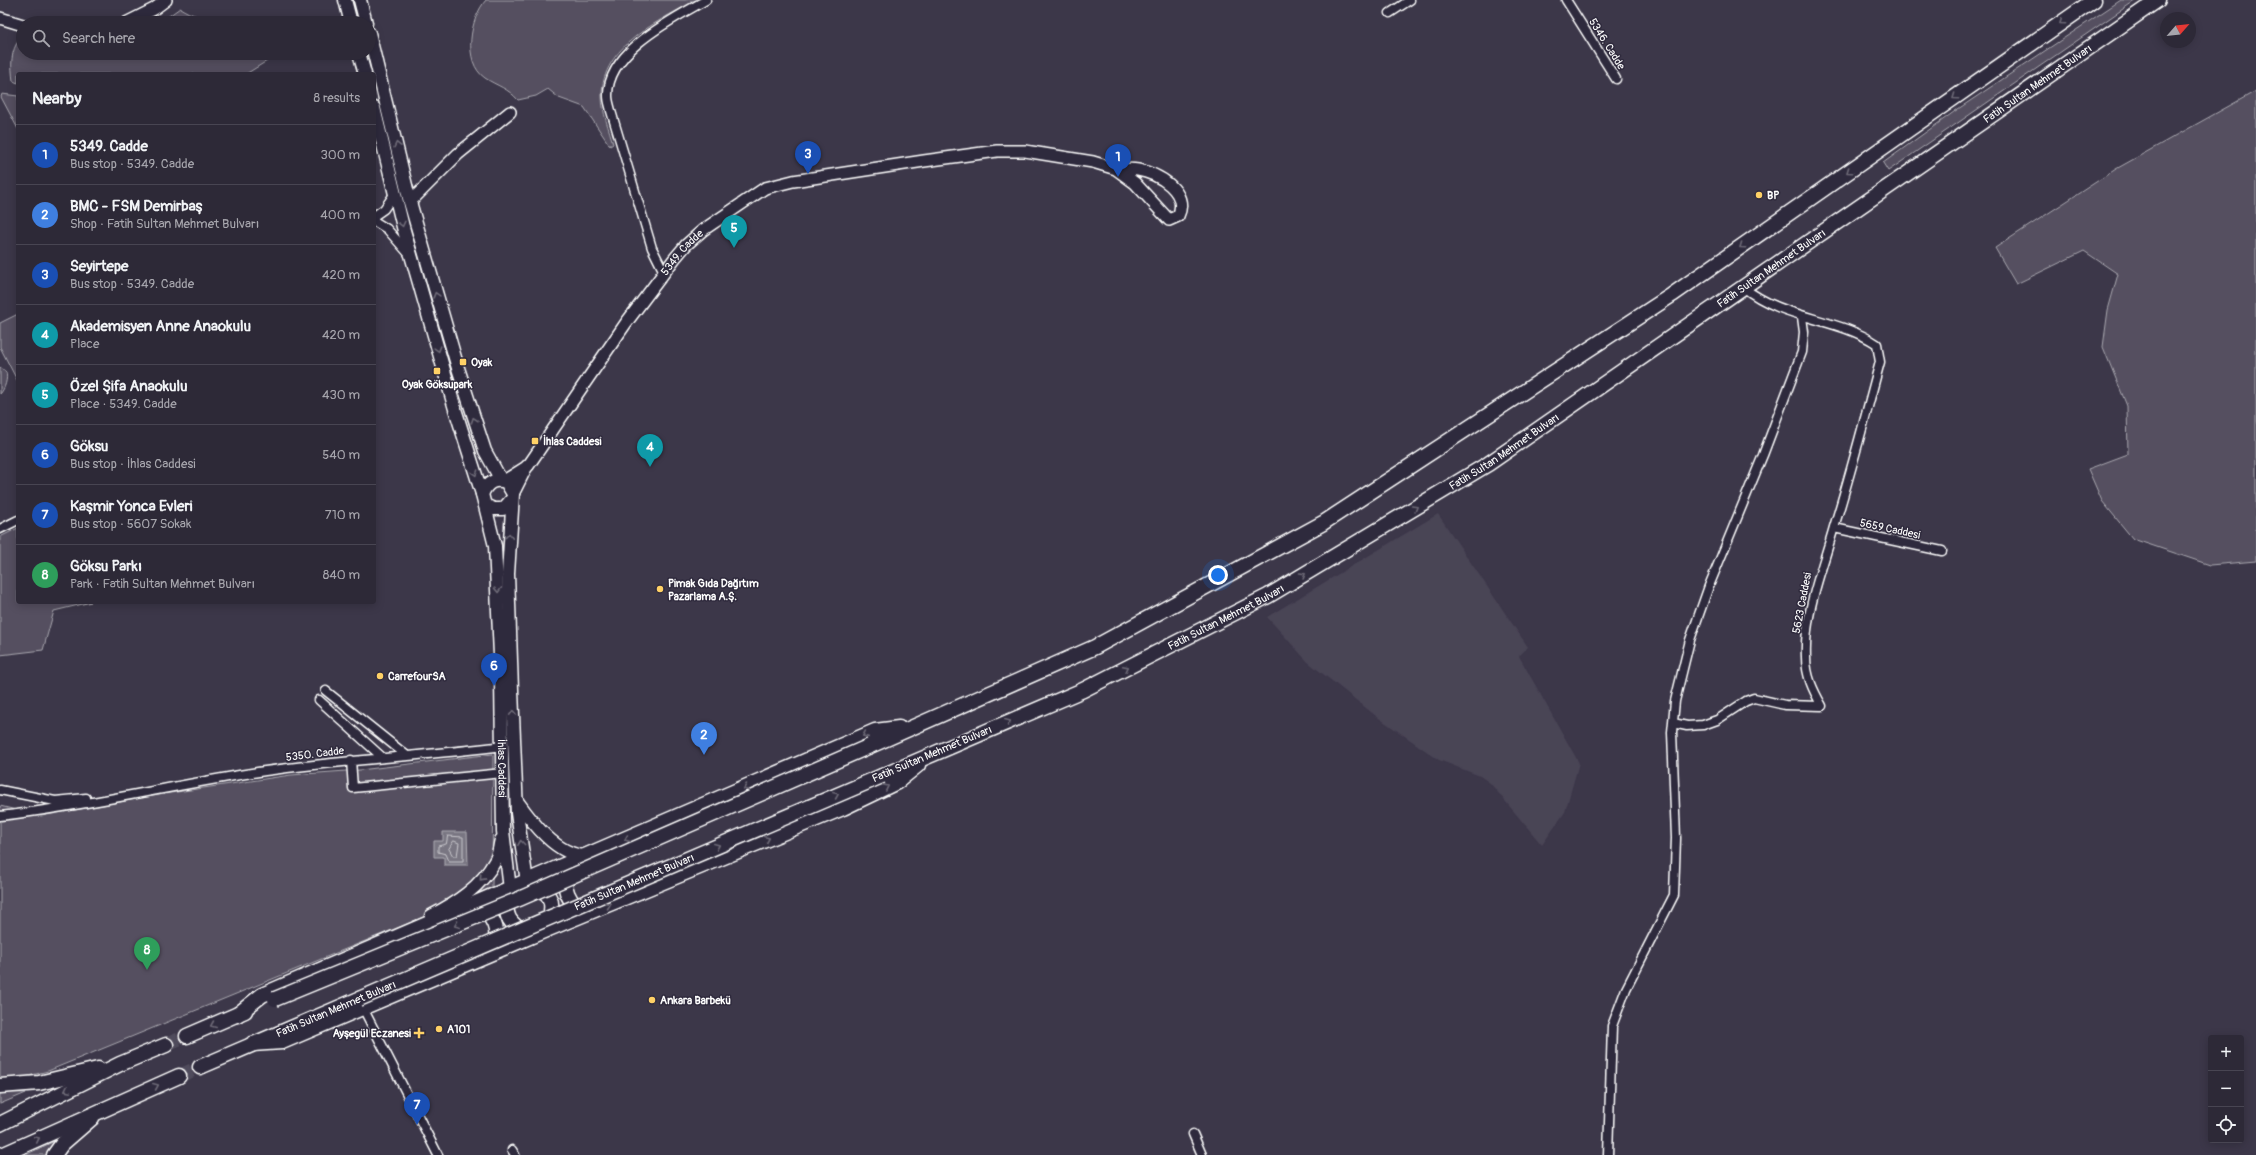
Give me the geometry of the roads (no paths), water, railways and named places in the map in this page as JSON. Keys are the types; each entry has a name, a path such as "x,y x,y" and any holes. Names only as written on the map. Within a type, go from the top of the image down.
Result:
{"highway":[{"path":"187,1036 519,899 1094,647 1323,522 1672,295 2094,0"},
{"name":"Fatih Sultan Mehmet Bulvarı","path":"200,1066 1083,690 1268,596 1488,464 2158,0"},
{"path":"237,1015 262,995 875,731 917,725"},
{"path":"252,1044 282,1042 856,801 898,782 929,755"},
{"path":"580,859 565,877 566,892 576,905 592,912"},
{"path":"527,882 544,891 549,896 552,911 546,930"},
{"path":"510,889 506,910 508,917 512,924 530,937"},
{"path":"469,906 477,907 485,912 495,925 496,940 488,955"},
{"path":"0,1124 120,1064 166,1045"},
{"path":"0,1086 39,1083 120,1064"},
{"path":"2,1155 104,1107 179,1076"},
{"path":"54,1155 62,1144 104,1107"}],"main road":[{"path":"345,0 349,16"},
{"path":"360,0 364,16"},
{"path":"361,60 364,72"},
{"path":"375,60 410,202 473,417 485,451 502,481 509,485 512,496 503,509 494,509 484,499 491,482 502,481"},
{"name":"İhlas Caddesi","path":"376,116 412,258 455,409 484,499 495,546 503,746 503,831 510,889"},
{"name":"İhlas Caddesi","path":"512,496 508,574 517,800 527,882"},
{"path":"517,800 530,819 564,850 578,856 580,859"},
{"path":"376,947 457,902 469,892 496,860 503,831"}],"street":[{"path":"140,16 154,9 166,0"},
{"path":"664,272 652,248 611,111 608,96 609,86 619,65 635,46 661,26 706,0"},
{"path":"1390,13 1410,0"},
{"name":"5346. Cadde","path":"1566,0 1616,79"},
{"path":"0,18 16,23"},
{"path":"410,202 458,154 510,112"},
{"name":"5349. Cadde","path":"502,481 528,466 626,323 686,245 703,230 758,192 781,184 997,150 1025,151 1076,159 1116,169 1139,170 1165,181 1178,198 1180,207 1178,216 1169,220 1135,183 1116,169"},
{"path":"376,215 384,209 394,189"},
{"path":"376,222 392,234 412,258"},
{"name":"5623 Caddesi","path":"1673,723 1687,726 1703,725 1717,720 1746,701 1754,698 1785,705 1822,706 1810,685 1807,670 1806,631 1818,574 1834,528 1880,362 1877,344 1865,336 1802,317 1758,300 1743,287"},
{"path":"1608,1155 1612,1026 1626,989 1674,895 1676,838 1673,723 1675,701 1690,640 1709,586 1763,455 1802,352 1804,332 1802,317"},
{"path":"512,496 528,466"},
{"path":"1,526 16,521"},
{"name":"5659 Caddesi","path":"1834,528 1942,551"},
{"path":"326,691 406,755"},
{"path":"319,700 382,757"},
{"name":"5350. Cadde","path":"0,816 45,811 131,793 264,771 351,760 503,746"},
{"path":"351,760 353,788 503,773"},
{"name":"5350. Cadde","path":"0,790 55,801 131,793"},
{"path":"363,1008 438,1155"},
{"path":"1193,1134 1202,1155"}],"water":[{"path":"443,832 467,832 468,865 444,865 444,857 434,857 434,841 443,841"}],"tunnel":[{"path":"166,1045 187,1036"},
{"path":"179,1076 200,1067"}],"place":[{"name":"Seyirtepe","path":"808,174"},
{"name":"5349. Cadde","path":"1118,177"},
{"name":"BP","path":"1759,195"},
{"name":"Özel Şifa Anaokulu","path":"734,248"},
{"name":"Oyak","path":"463,362"},
{"name":"Oyak Göksupark","path":"437,371"},
{"name":"İhlas Caddesi","path":"535,441"},
{"name":"Akademisyen Anne Anaokulu","path":"650,467"},
{"name":"Pimak Gıda Dağıtım Pazarlama A.Ş.","path":"660,589"},
{"name":"CarrefourSA","path":"380,676"},
{"name":"Göksu","path":"494,686"},
{"name":"BMC - FSM Demirbaş","path":"704,755"},
{"name":"Göksu Parkı","path":"147,970"},
{"name":"Ankara Barbekü","path":"652,1000"},
{"name":"A101","path":"439,1029"},
{"name":"Ayşegül Eczanesi","path":"419,1033"},
{"name":"Kaşmir Yonca Evleri","path":"417,1125"}]}
